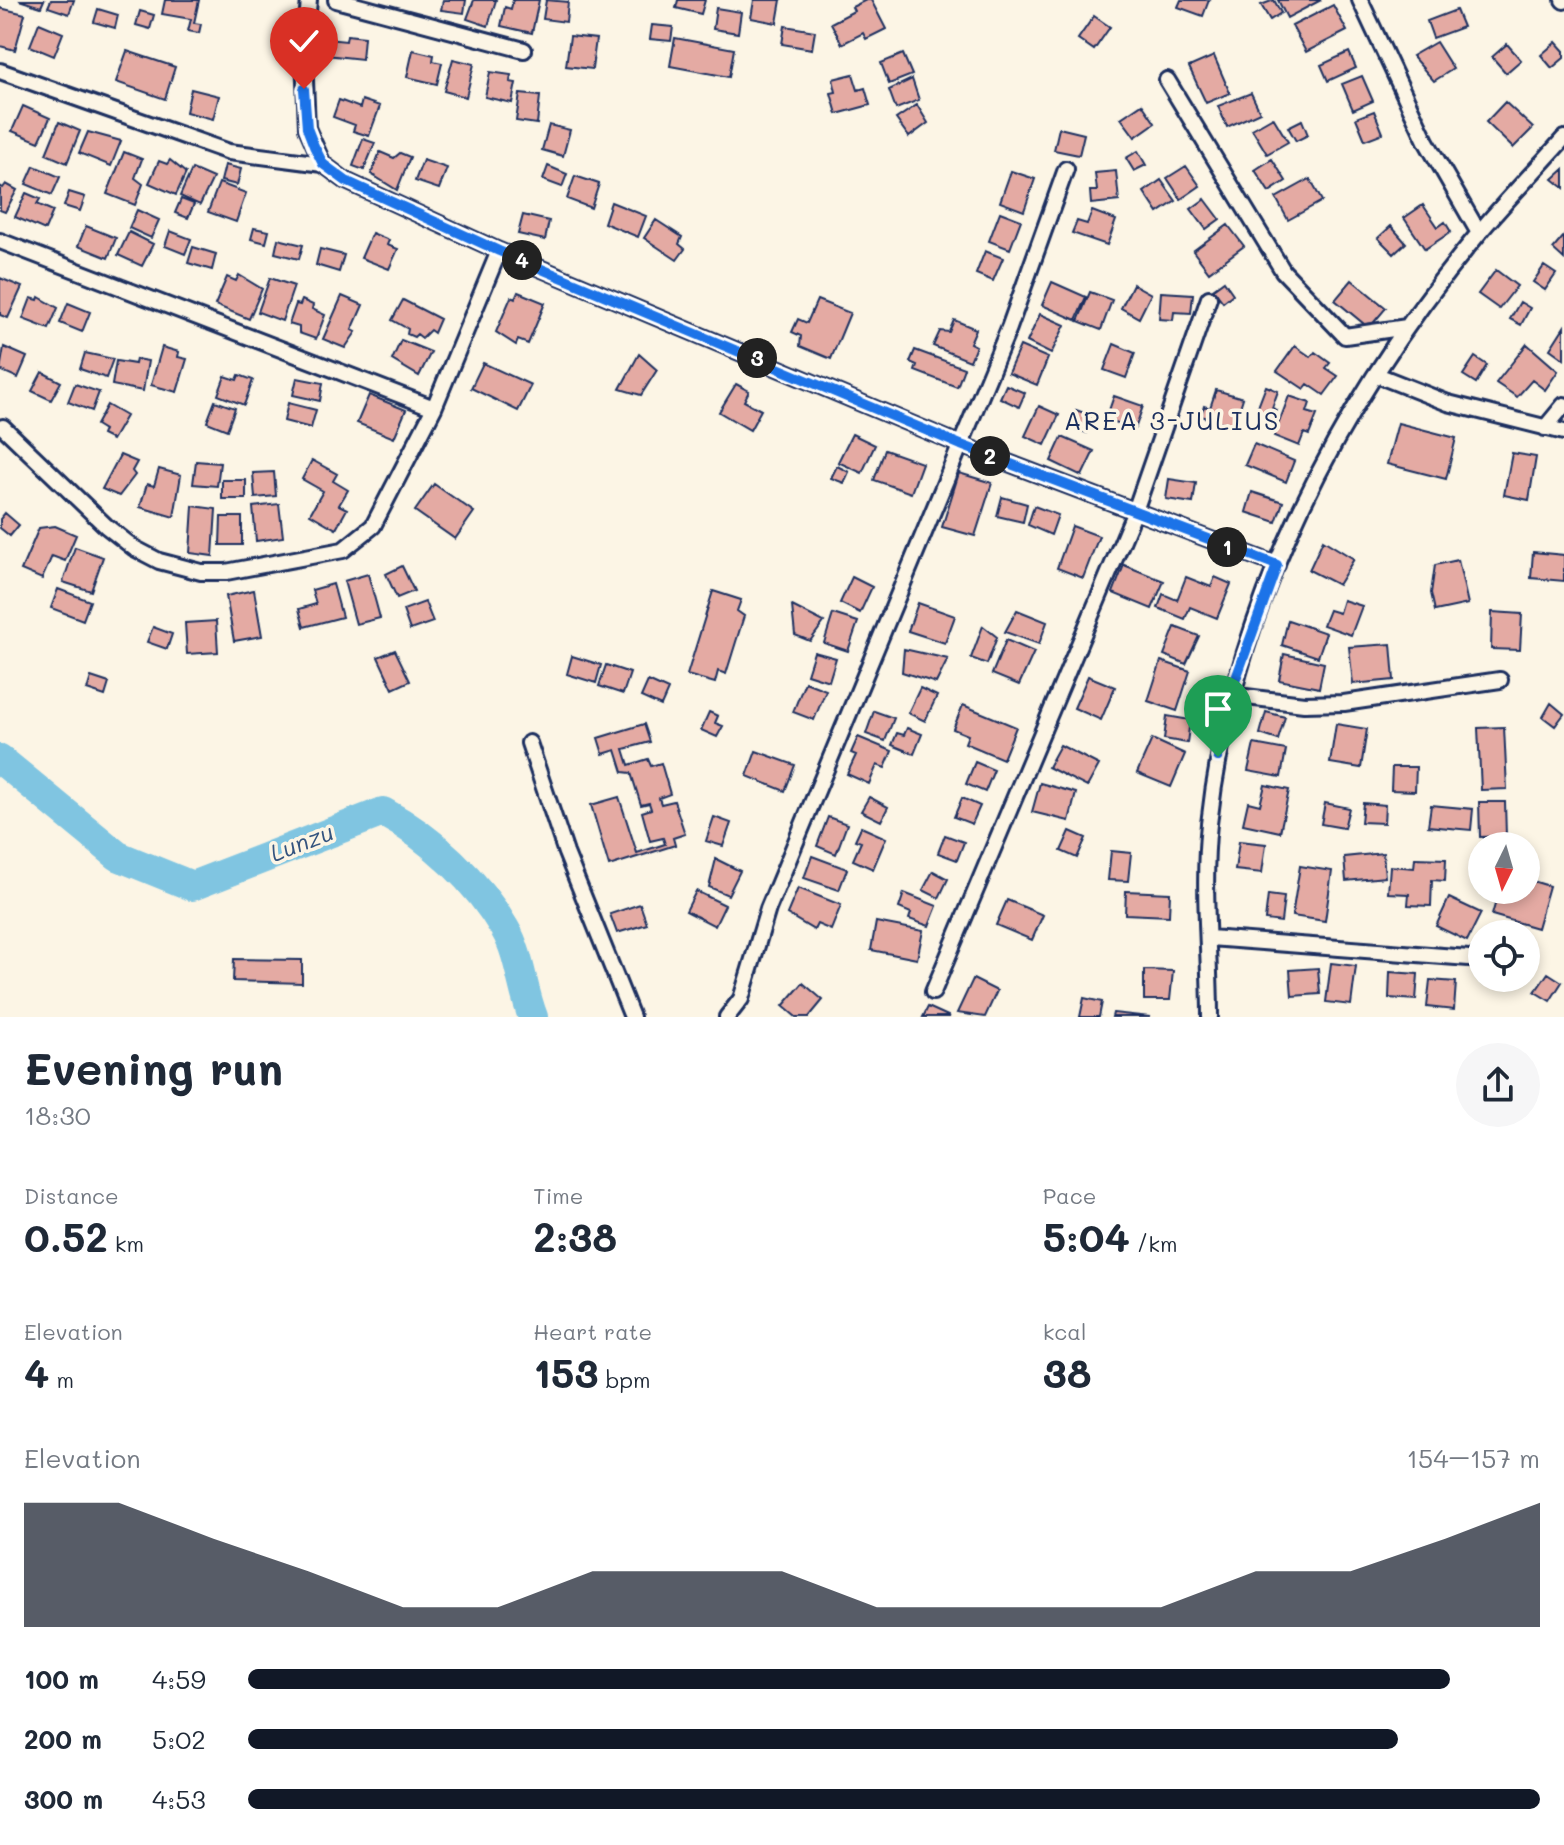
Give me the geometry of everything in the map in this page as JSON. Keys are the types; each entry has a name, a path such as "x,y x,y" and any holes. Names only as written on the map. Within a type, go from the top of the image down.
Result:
{"street":[{"path":"309,0 304,57 310,137 323,164 346,181 499,251 961,445 1277,565"},
{"path":"336,0 524,50"},
{"path":"1360,0 1426,141 1479,233"},
{"path":"0,71 229,152 323,164"},
{"path":"1167,80 1267,247 1308,301 1345,336 1407,327"},
{"path":"1210,1017 1210,938 1206,886 1209,825 1230,695 1277,565 1337,438 1407,327 1479,233 1564,138"},
{"path":"727,1017 739,1004 768,909 1009,328 1066,169"},
{"path":"0,241 434,408"},
{"path":"3,427 63,488 134,548 177,567 226,572 325,556 356,542 373,526 434,408 499,251"},
{"path":"933,992 1135,511 1209,298"},
{"path":"1377,375 1448,403 1564,432"},
{"path":"1545,428 1564,405"},
{"path":"1230,695 1304,704 1344,703 1500,680"},
{"path":"529,743 566,853 632,1017"},
{"path":"1210,938 1468,958"}],"building":[{"path":"19,0 44,0 41,7"},
{"path":"51,0 74,0 69,14 48,7"},
{"path":"165,0 199,0 194,23 201,24 199,33 188,31 191,19 162,14"},
{"path":"443,0 466,0 464,13 441,10"},
{"path":"474,0 496,0 488,26 467,19"},
{"path":"513,0 539,0 532,33 501,26 505,7 511,9"},
{"path":"546,0 568,2 566,22 543,19"},
{"path":"678,0 705,0 701,14 676,8"},
{"path":"754,0 781,0 777,23 751,18"},
{"path":"871,0 886,29 866,39 863,33 842,44 831,23 854,11 852,7"},
{"path":"1181,0 1209,0 1203,16 1178,7"},
{"path":"1274,0 1281,13 1270,20 1261,5"},
{"path":"1278,0 1321,0 1287,18"},
{"path":"1333,5 1347,31 1306,52 1292,26"},
{"path":"0,8 25,14 15,50 0,46"},
{"path":"716,8 741,12 738,33 713,29"},
{"path":"98,9 118,15 115,28 94,22"},
{"path":"1456,10 1463,27 1433,38 1427,21"},
{"path":"140,11 154,15 150,29 136,25"},
{"path":"1094,16 1110,27 1094,50 1078,39"},
{"path":"39,23 63,33 54,56 30,46"},
{"path":"652,25 673,27 671,41 650,39"},
{"path":"785,26 815,31 812,49 782,44"},
{"path":"347,35 364,37 362,59 326,55 327,39 346,41"},
{"path":"570,36 596,39 592,69 566,66"},
{"path":"675,38 734,49 729,77 670,66"},
{"path":"1436,42 1453,69 1434,81 1412,56"},
{"path":"1556,42 1564,51 1564,58 1552,68 1541,55"},
{"path":"1507,44 1521,60 1506,73 1492,57"},
{"path":"413,50 434,55 433,61 442,63 437,84 407,77"},
{"path":"127,51 175,67 165,99 116,82"},
{"path":"1349,52 1356,68 1328,81 1321,65"},
{"path":"903,54 912,75 889,84 881,63"},
{"path":"1214,56 1230,93 1206,103 1189,67"},
{"path":"453,59 474,64 466,97 444,91"},
{"path":"490,72 511,75 510,82 516,83 512,103 485,97"},
{"path":"853,74 858,90 865,88 870,105 837,114 831,93 836,92 833,79"},
{"path":"1362,76 1373,101 1353,110 1342,84"},
{"path":"912,79 919,100 896,109 889,90"},
{"path":"191,89 219,96 213,119 186,112"},
{"path":"1251,93 1260,112 1227,127 1218,106"},
{"path":"520,94 540,96 537,124 516,121"},
{"path":"339,100 360,108 362,100 380,106 369,136 353,131 355,125 333,117"},
{"path":"1505,102 1533,128 1513,148 1486,122"},
{"path":"1142,104 1155,123 1135,137 1121,118"},
{"path":"917,105 928,123 909,137 896,119"},
{"path":"23,106 50,118 39,142 12,131"},
{"path":"1374,111 1383,133 1365,140 1356,118"},
{"path":"1273,117 1288,142 1267,154 1252,129"},
{"path":"1302,120 1308,135 1296,141 1288,127"},
{"path":"59,122 80,131 67,163 46,154"},
{"path":"549,125 570,130 563,156 542,150"},
{"path":"1059,128 1084,134 1079,155 1054,150"},
{"path":"88,132 121,141 111,166 79,153"},
{"path":"363,139 375,143 364,170 353,166"},
{"path":"1138,151 1146,165 1134,171 1126,158"},
{"path":"124,152 142,159 135,178 143,184 135,205 107,194"},
{"path":"380,152 394,158 400,153 410,157 397,190 371,174"},
{"path":"1272,159 1286,181 1269,192 1255,170"},
{"path":"170,160 186,173 176,195 149,183 159,161 167,164"},
{"path":"423,160 447,168 439,189 415,181"},
{"path":"225,165 241,169 237,185 221,181"},
{"path":"34,166 60,177 52,195 26,184"},
{"path":"548,166 567,174 562,187 543,180"},
{"path":"1186,166 1200,186 1181,199 1167,178"},
{"path":"192,169 213,178 200,205 180,196"},
{"path":"1564,169 1564,188 1553,179"},
{"path":"1011,171 1035,179 1024,211 1000,202"},
{"path":"1116,171 1119,201 1091,204 1090,191 1097,191 1095,173"},
{"path":"575,176 599,184 591,208 567,199"},
{"path":"1310,179 1322,201 1288,220 1276,198"},
{"path":"1161,180 1176,201 1158,213 1144,192"},
{"path":"219,183 246,193 236,222 208,212"},
{"path":"6,184 17,190 5,212 0,210 0,186 3,188"},
{"path":"69,192 85,197 80,211 64,206"},
{"path":"26,193 40,199 37,204 53,211 45,230 15,217"},
{"path":"181,199 194,204 188,218 175,213"},
{"path":"1205,199 1220,219 1206,229 1191,209"},
{"path":"611,202 646,216 638,237 604,223"},
{"path":"1423,205 1438,227 1445,222 1451,232 1425,249 1404,218"},
{"path":"137,210 159,220 151,238 129,228"},
{"path":"1092,211 1116,220 1107,245 1072,233 1077,221 1087,224"},
{"path":"1000,212 1021,220 1010,249 989,241"},
{"path":"523,215 549,221 545,240 518,234"},
{"path":"656,220 682,237 679,244 685,249 677,260 644,238"},
{"path":"1228,225 1244,246 1209,272 1193,251"},
{"path":"86,226 116,238 108,258 78,246"},
{"path":"1391,226 1406,243 1394,254 1378,238"},
{"path":"254,228 269,231 266,243 251,239"},
{"path":"170,231 191,239 185,254 165,246"},
{"path":"129,232 153,244 142,266 118,255"},
{"path":"372,233 389,240 387,245 398,249 389,269 361,258"},
{"path":"1564,236 1564,259 1553,249"},
{"path":"278,239 303,245 299,259 275,253"},
{"path":"193,247 216,254 212,270 188,263"},
{"path":"320,249 344,255 339,272 316,265"},
{"path":"985,251 1003,258 993,281 976,274"},
{"path":"1544,266 1556,274 1545,290 1533,282"},
{"path":"1496,270 1517,286 1499,309 1478,294"},
{"path":"239,275 262,289 249,319 215,305 227,277 236,281"},
{"path":"0,278 22,287 8,318 0,315"},
{"path":"270,278 294,286 282,321 258,312"},
{"path":"1352,280 1386,308 1369,328 1335,300"},
{"path":"1224,281 1233,294 1223,302 1213,289"},
{"path":"1052,282 1086,297 1076,320 1042,305"},
{"path":"1133,284 1151,294 1139,318 1121,308"},
{"path":"518,292 545,303 528,344 518,340 516,345 496,332 511,297 515,299"},
{"path":"1090,292 1112,300 1101,330 1078,321"},
{"path":"1161,292 1193,294 1191,313 1174,312 1173,320 1159,319"},
{"path":"342,296 363,305 352,330 356,332 345,348 323,339"},
{"path":"39,297 58,308 49,329 23,319 31,298 38,300"},
{"path":"302,300 325,315 316,339 299,333 299,327 289,324 296,304 300,305"},
{"path":"403,300 440,319 434,333 430,330 422,338 417,334 414,337 407,334 408,329 392,320"},
{"path":"817,300 850,313 831,359 800,346 801,336 792,332 798,319 807,323"},
{"path":"1520,302 1530,308 1521,325 1510,319"},
{"path":"68,303 90,312 82,332 60,323"},
{"path":"1040,314 1065,325 1051,354 1027,342"},
{"path":"954,320 976,329 970,343 976,346 970,361 933,346 940,331 949,332"},
{"path":"1564,327 1564,359 1550,349"},
{"path":"401,340 431,352 419,376 392,360"},
{"path":"1114,344 1135,353 1126,378 1104,370"},
{"path":"1527,344 1558,371 1545,390 1532,380 1517,397 1496,383"},
{"path":"1020,346 1048,358 1037,385 1008,373"},
{"path":"1295,346 1311,357 1315,352 1330,363 1326,368 1338,376 1324,395 1308,384 1304,389 1277,371"},
{"path":"4,347 27,357 18,378 0,370"},
{"path":"162,347 179,352 178,357 187,359 177,392 151,385"},
{"path":"915,350 964,368 957,387 915,371 917,365 910,362"},
{"path":"85,353 113,359 106,378 80,369"},
{"path":"639,354 657,370 641,395 620,389"},
{"path":"1475,357 1487,365 1476,383 1463,375"},
{"path":"136,359 148,361 143,391 112,385 116,361 135,364"},
{"path":"483,363 531,385 518,411 471,388"},
{"path":"42,372 61,382 51,400 32,391"},
{"path":"239,375 253,380 244,405 218,395 225,376 237,380"},
{"path":"297,378 323,383 320,401 293,395"},
{"path":"75,384 99,392 92,411 68,402"},
{"path":"736,384 749,391 744,401 761,410 750,430 719,412"},
{"path":"1006,385 1025,393 1019,407 1000,398"},
{"path":"1266,386 1278,391 1272,408 1277,410 1273,419 1256,412"},
{"path":"1216,390 1243,398 1234,426 1201,416 1204,406 1210,408"},
{"path":"369,395 406,410 394,438 357,423"},
{"path":"1114,396 1143,406 1135,429 1106,419"},
{"path":"1289,396 1310,403 1307,412 1317,415 1309,435 1304,433 1299,446 1274,436"},
{"path":"215,401 235,408 227,430 207,422"},
{"path":"288,403 316,410 311,428 284,421"},
{"path":"107,405 126,416 112,440 102,435 104,430 96,425"},
{"path":"1039,406 1059,415 1045,445 1025,436"},
{"path":"1076,410 1093,416 1087,433 1070,427"},
{"path":"1398,423 1456,438 1446,479 1387,464"},
{"path":"852,434 875,445 862,473 838,462"},
{"path":"1062,437 1094,451 1082,476 1051,461"},
{"path":"1254,444 1294,461 1286,482 1245,465"},
{"path":"885,450 922,463 911,493 874,480"},
{"path":"1512,453 1536,457 1529,500 1504,495"},
{"path":"120,455 137,462 132,471 135,475 119,496 102,489"},
{"path":"312,460 337,474 333,481 348,490 339,505 347,509 336,529 310,514 323,491 302,479"},
{"path":"196,461 220,463 217,486 193,484"},
{"path":"837,466 849,472 844,483 831,478"},
{"path":"159,469 181,475 174,517 140,507 147,484 154,486"},
{"path":"274,472 276,496 255,498 253,473"},
{"path":"959,473 992,483 975,536 942,527"},
{"path":"1169,479 1196,483 1193,503 1166,499"},
{"path":"222,480 246,480 246,499 222,499"},
{"path":"434,484 474,512 455,539 415,511"},
{"path":"1252,492 1283,502 1276,522 1246,512"},
{"path":"1002,497 1027,504 1023,522 997,516"},
{"path":"279,504 283,537 256,541 253,507"},
{"path":"193,506 216,509 213,556 190,553"},
{"path":"1034,506 1058,515 1051,535 1028,525"},
{"path":"5,513 19,525 10,536 0,528 0,519"},
{"path":"221,517 242,517 242,545 220,545"},
{"path":"55,526 76,535 65,561 52,556 42,579 21,570 39,528"},
{"path":"1072,526 1099,536 1083,578 1057,568"},
{"path":"1323,540 1354,559 1338,585 1309,570"},
{"path":"75,547 103,557 91,591 63,582"},
{"path":"1533,552 1564,555 1564,581 1531,578"},
{"path":"1458,560 1468,604 1435,611 1431,593 1435,565"},
{"path":"1124,565 1164,581 1152,609 1113,593"},
{"path":"402,566 414,591 397,598 386,574"},
{"path":"368,574 380,618 356,624 344,581"},
{"path":"852,577 872,587 860,613 840,603"},
{"path":"1186,577 1211,587 1215,577 1231,584 1217,618 1190,607 1185,619 1158,608 1163,594 1177,600"},
{"path":"333,584 342,617 304,627 299,609 316,604 312,590"},
{"path":"58,589 90,601 83,620 51,608"},
{"path":"254,590 262,636 234,641 226,596"},
{"path":"713,591 741,600 737,611 744,616 726,674 718,671 715,683 687,675"},
{"path":"1343,600 1362,606 1351,635 1323,625 1329,610 1339,613"},
{"path":"425,602 433,622 410,630 403,610"},
{"path":"918,603 955,616 945,643 908,631"},
{"path":"792,606 824,622 810,641 795,635"},
{"path":"1017,610 1047,622 1039,644 1005,632"},
{"path":"1492,612 1522,614 1520,650 1491,649"},
{"path":"833,614 858,622 848,651 824,643"},
{"path":"1288,620 1326,633 1318,657 1282,645"},
{"path":"216,621 218,652 187,654 185,623"},
{"path":"983,626 997,637 987,664 971,658"},
{"path":"153,627 172,634 167,649 147,642"},
{"path":"1175,627 1199,636 1186,664 1164,655"},
{"path":"1006,640 1034,652 1019,685 992,674"},
{"path":"1391,644 1394,680 1353,684 1349,647"},
{"path":"904,649 948,659 936,683 902,672"},
{"path":"395,650 410,681 393,689 378,657"},
{"path":"814,652 836,658 829,681 807,674"},
{"path":"1284,654 1324,663 1319,688 1279,680"},
{"path":"572,656 601,665 596,683 567,674"},
{"path":"1161,661 1190,671 1177,711 1148,701"},
{"path":"606,665 630,673 623,694 599,686"},
{"path":"1088,676 1115,687 1101,720 1074,708"},
{"path":"91,677 109,683 105,696 87,690"},
{"path":"648,681 668,690 661,706 641,697"},
{"path":"805,682 826,690 814,720 793,712"},
{"path":"920,688 937,696 925,721 908,713"},
{"path":"1551,703 1564,714 1555,726 1543,717"},
{"path":"963,705 1016,727 1003,759 965,743 968,735 953,729"},
{"path":"874,711 894,718 885,741 866,734"},
{"path":"709,712 718,716 715,723 723,726 717,737 701,730"},
{"path":"1266,712 1285,717 1278,740 1260,734"},
{"path":"1167,716 1190,720 1187,743 1164,739"},
{"path":"644,724 650,742 624,749 629,765 648,759 651,766 661,763 670,794 659,798 661,804 674,801 685,834 673,838 675,845 609,866 591,805 619,797 637,853 665,844 663,838 650,841 642,812 651,809 649,803 641,805 631,773 623,772 616,750 603,754 598,738"},
{"path":"1336,724 1367,729 1361,768 1330,763"},
{"path":"1504,727 1507,789 1481,790 1478,728"},
{"path":"907,728 922,734 914,754 892,745 897,733 904,735"},
{"path":"858,737 892,751 885,768 877,765 869,784 847,774 856,755 851,753"},
{"path":"1152,739 1185,754 1171,787 1137,773"},
{"path":"1254,744 1286,750 1281,777 1248,771"},
{"path":"1060,745 1099,765 1087,787 1048,767"},
{"path":"756,751 795,765 785,791 747,776"},
{"path":"975,762 994,770 985,792 966,784"},
{"path":"1392,767 1416,767 1415,791 1391,790"},
{"path":"1040,783 1076,793 1069,821 1032,812"},
{"path":"1265,785 1289,790 1280,832 1243,824 1248,802 1260,805"},
{"path":"869,797 888,807 881,821 861,811"},
{"path":"962,798 980,806 972,824 954,817"},
{"path":"1479,802 1505,802 1506,832 1480,832"},
{"path":"1325,803 1349,808 1344,828 1321,824"},
{"path":"1363,803 1385,805 1384,823 1361,822"},
{"path":"1431,805 1473,809 1471,830 1428,826"},
{"path":"714,817 731,823 723,846 706,841"},
{"path":"828,817 847,824 836,854 817,846"},
{"path":"861,827 886,838 873,869 853,860 861,842 855,840"},
{"path":"1070,831 1086,838 1077,858 1061,851"},
{"path":"945,835 964,842 957,860 938,853"},
{"path":"1239,841 1266,844 1262,873 1235,870"},
{"path":"1111,851 1131,853 1128,881 1108,880"},
{"path":"1383,853 1385,877 1346,881 1344,857"},
{"path":"812,856 847,869 839,890 804,878"},
{"path":"1415,858 1446,859 1445,881 1432,880 1431,906 1408,905 1409,894 1388,893 1390,866 1414,868"},
{"path":"716,859 740,871 728,895 709,887"},
{"path":"1300,866 1332,871 1325,921 1292,916"},
{"path":"933,871 948,879 939,898 923,890"},
{"path":"1540,883 1549,886 1539,920 1509,920 1492,915 1495,904 1540,904"},
{"path":"798,888 841,905 831,930 817,924 814,930 787,914"},
{"path":"696,891 725,905 715,926 686,911"},
{"path":"1126,891 1170,893 1169,916 1125,914"},
{"path":"904,893 937,906 929,926 909,919 911,913 899,908"},
{"path":"1268,895 1284,897 1281,922 1265,920"},
{"path":"1449,898 1481,913 1478,920 1468,920 1467,941 1436,926"},
{"path":"1007,900 1043,915 1032,940 996,925"},
{"path":"640,904 647,924 617,933 610,914"},
{"path":"876,922 923,931 917,959 871,950"},
{"path":"234,959 302,960 302,983 233,981"},
{"path":"1331,963 1356,966 1351,1005 1326,1002"},
{"path":"1318,968 1320,994 1292,996 1290,970"},
{"path":"1144,970 1173,971 1170,1000 1144,1000"},
{"path":"1390,972 1418,974 1416,1000 1389,998"},
{"path":"1548,973 1562,982 1550,1001 1535,992 1540,992 1540,985"},
{"path":"973,979 997,991 985,1017 957,1013"},
{"path":"1430,980 1456,982 1454,1010 1427,1007"},
{"path":"803,983 823,1000 809,1017 796,1017 783,1006"},
{"path":"1084,998 1102,1002 1099,1017 1080,1017"},
{"path":"928,1007 950,1017 923,1017"},
{"path":"1113,1013 1150,1017 1112,1017"}],"waterway":[{"name":"Lunzu","path":"0,759 118,856 192,886 383,812 419,834 452,862 494,911 510,939 533,1017"}],"district":[{"name":"AREA 3-JULIUS","path":"1172,421"}],"route":[{"path":"304,89 307,128 314,146 323,164 346,181 499,251 961,445 1277,565 1230,695 1218,757"}]}
